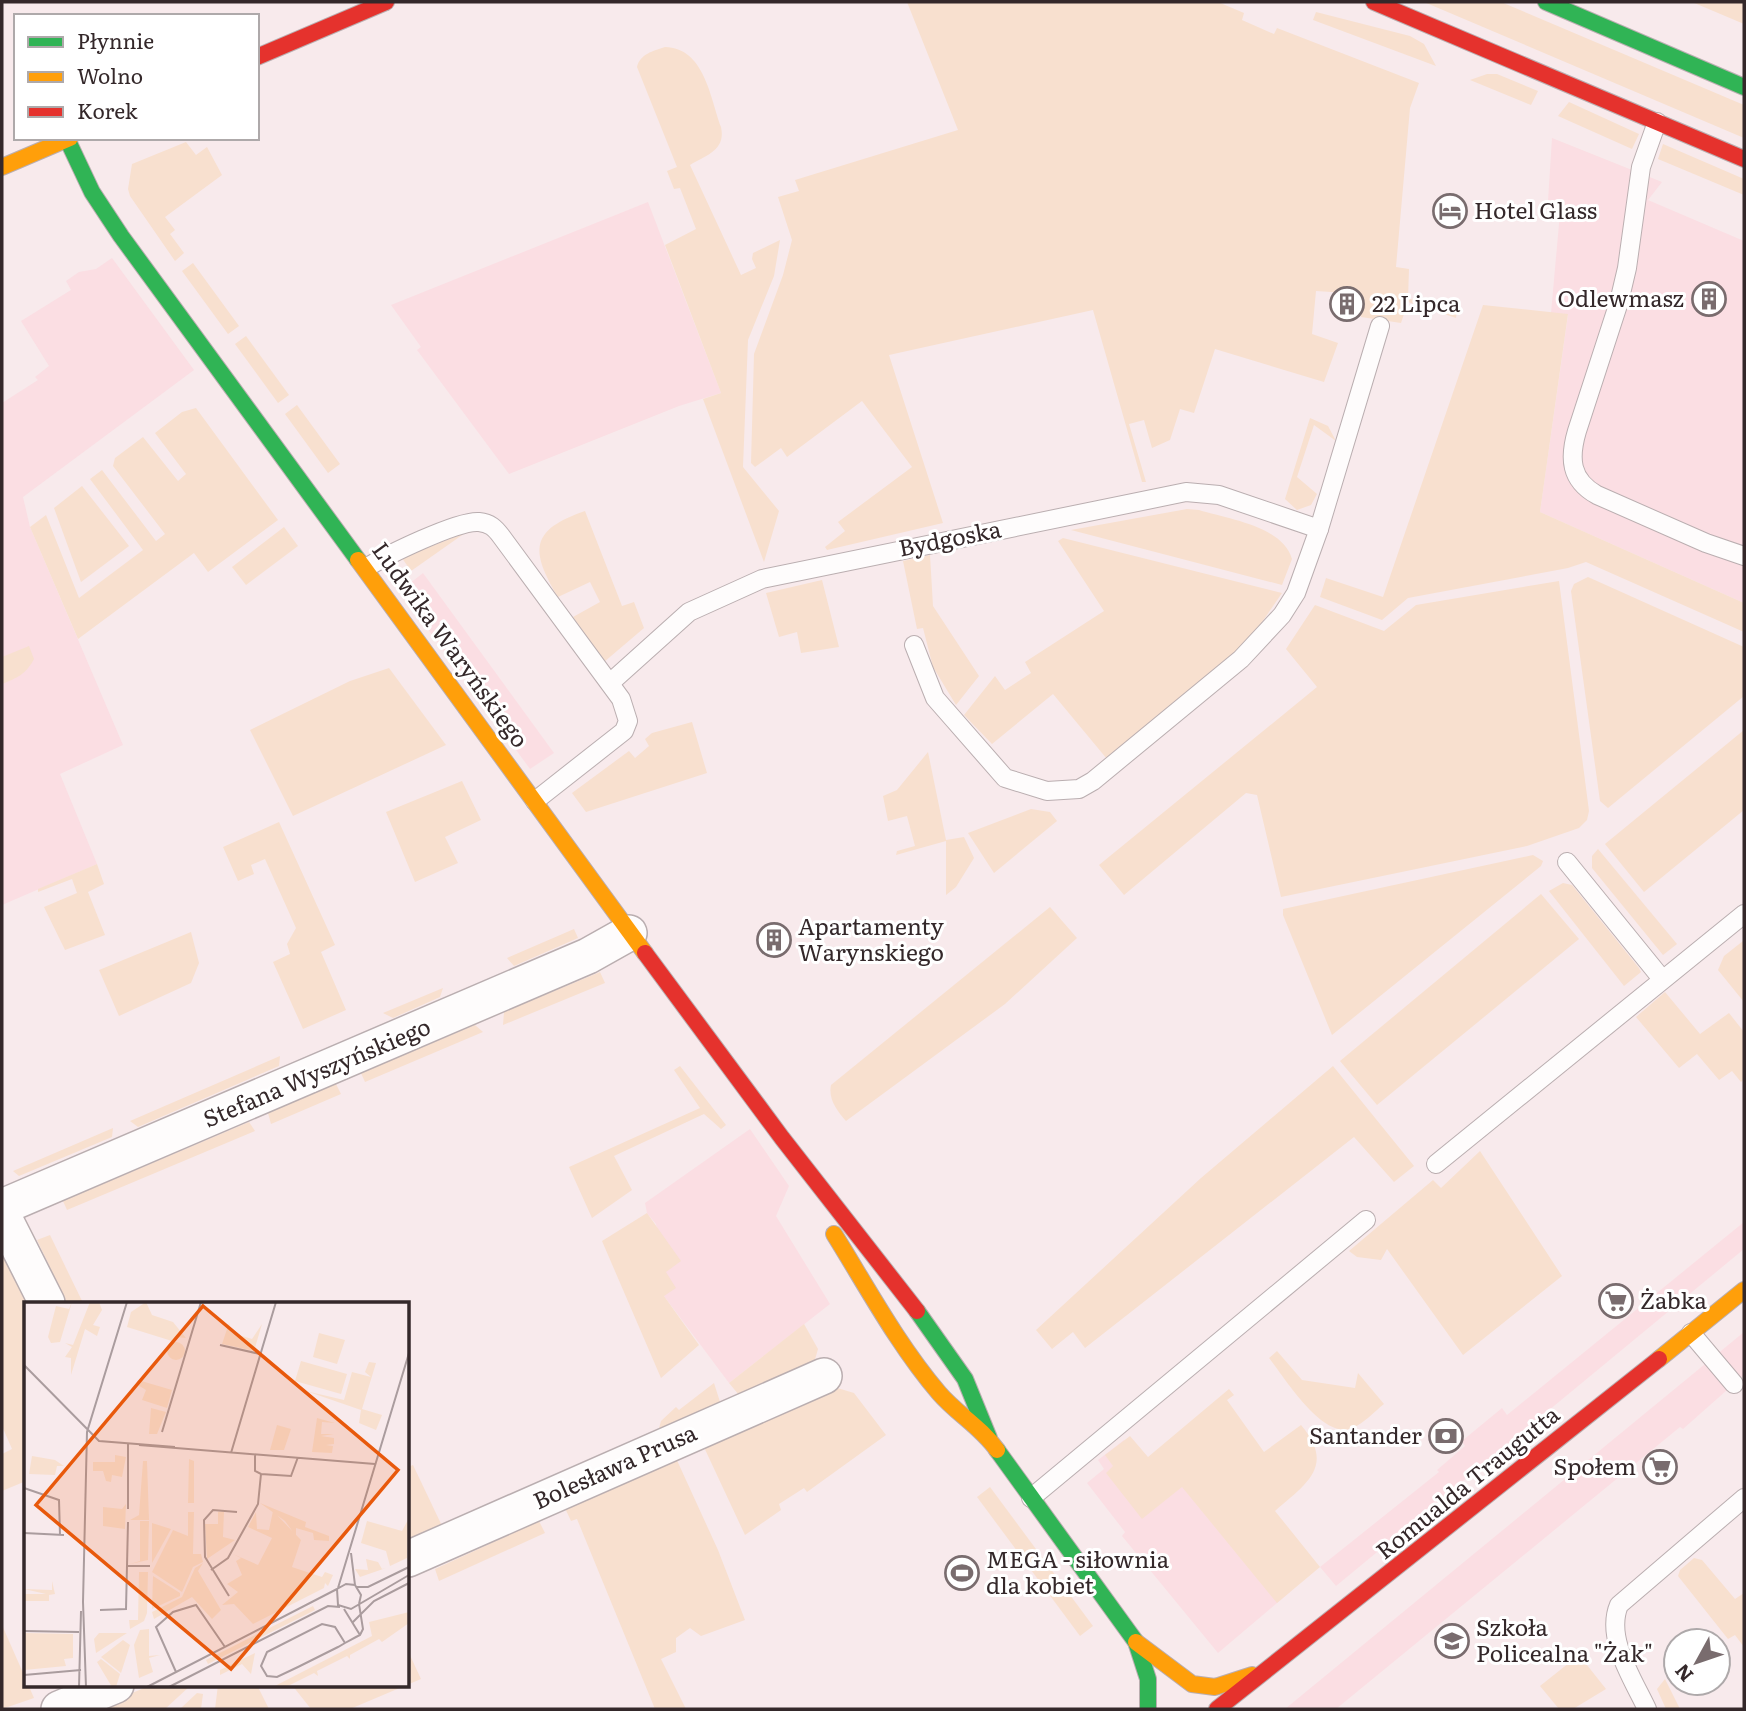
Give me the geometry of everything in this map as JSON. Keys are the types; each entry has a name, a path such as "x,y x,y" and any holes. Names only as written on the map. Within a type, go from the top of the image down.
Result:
{"street":[{"path":"259,56 386,2"},
{"path":"1374,2 1744,159"},
{"path":"1546,2 1744,86"},
{"path":"2,167 66,140"},
{"name":"Ludwika Waryńskiego","path":"68,140 84,179 104,211 629,933 806,1172 856,1229 963,1375 976,1398 989,1438"},
{"name":"Stefana Wyszyńskiego","path":"2,1207 576,961 629,933"},
{"name":"Ludwika Waryńskiego","path":"806,1172 834,1235 878,1309 940,1394 989,1438 1136,1642 1148,1679 1147,1709"},
{"path":"2,1214 46,1302"},
{"name":"Romualda Traugutta","path":"1217,1709 1744,1290"},
{"name":"Bolesława Prusa","path":"410,1558 824,1376"},
{"path":"1136,1642 1179,1677 1204,1687 1229,1684 1270,1668"},
{"path":"59,1709 114,1686"}],"lane":[{"path":"1657,122 1641,167 1625,278 1570,454 1572,466 1586,489 1597,495 1706,544 1744,556"},
{"path":"914,645 935,698 994,769 1015,783 1047,791 1079,789 1093,781 1256,645 1282,615 1296,593 1320,529 1380,326"},
{"name":"Bydgoska","path":"610,683 695,608 782,573 1186,492 1219,495 1320,529"},
{"path":"366,568 388,555 470,522 488,523 501,536 610,683 626,712 624,731 535,801"},
{"path":"1567,862 1662,979"},
{"path":"1436,1164 1744,914"},
{"path":"1031,1498 1366,1220"},
{"path":"1690,1333 1734,1384"},
{"path":"1647,1709 1617,1640 1614,1623 1619,1605 1744,1498"}],"shaded area":[{"path":"907,2 1218,2 1244,13 1242,20 1274,34 1277,28 1419,83 1410,108 1396,267 1409,269 1408,299 1458,303 1456,318 1408,302 1401,323 1361,317 1362,294 1316,291 1312,334 1338,343 1324,382 1215,349 1194,413 1180,409 1170,440 1152,448 1144,420 1129,424 1146,482 1142,482 1093,310 889,355 943,523 827,550 825,547 845,531 838,522 912,467 862,401 787,457 781,448 755,467 751,463 754,354 783,275 792,240 778,197 799,191 795,180 958,130"},
{"path":"1424,2 1501,2 1744,105 1744,138"},
{"path":"1692,2 1744,2 1744,24"},
{"path":"1316,12 1410,36 1424,44 1436,66 1313,20"},
{"path":"665,47 678,49 689,56 704,76 709,88 721,127 721,141 709,155 690,165 741,275 756,268 752,259 753,253 780,240 774,276 748,340 743,467 779,511 764,562 703,399 721,393 665,245 696,229 680,188 674,189 667,171 677,167 637,67 644,56"},
{"path":"1487,74 1497,74 1538,91 1531,105 1470,80"},
{"path":"1569,102 1639,134 1632,149 1558,116"},
{"path":"1552,138 1662,182 1648,200 1744,241 1744,603 1540,512 1568,315 1551,313 1561,202 1548,201"},
{"path":"186,142 196,155 207,147 222,175 165,217 175,230 170,234 184,253 175,261 130,196 128,189 132,164"},
{"path":"1663,144 1744,179 1744,195 1658,159"},
{"path":"648,202 721,393 679,406 509,474 417,350 421,347 391,305"},
{"path":"112,258 194,370 23,497 30,527 123,745 60,774 97,864 2,905 2,403 38,380 35,377 49,366 21,321 71,290 66,281 79,272 96,269"},
{"path":"193,263 239,326 228,334 182,271"},
{"path":"1483,305 1568,314 1540,512 1744,603 1744,632 1586,562 1568,568 1408,598 1382,620 1320,597 1326,578 1383,597"},
{"path":"246,336 289,395 278,403 235,344"},
{"path":"297,405 340,464 328,473 285,414"},
{"path":"196,408 278,520 208,572 194,553 78,639 30,527 46,515 79,598 143,550 90,479 102,470 156,541 165,534 113,466 115,458 143,437 178,481 186,474 155,433 182,412"},
{"path":"1310,418 1328,426 1336,441 1314,425 1297,477 1317,494 1311,505 1297,510 1285,499"},
{"path":"82,486 129,546 81,582 54,508"},
{"path":"1187,509 1239,521 1266,531 1278,539 1287,548 1292,559 1282,585 1071,530"},
{"path":"585,511 622,606 634,602 644,628 604,662 573,617 600,602 590,582 558,597 549,581 540,554 540,544 545,534 567,518"},
{"path":"284,527 298,546 246,585 232,567"},
{"path":"465,533 411,571 402,558 404,557"},
{"path":"1063,538 1282,593 1256,631 1230,657 1107,759 1053,694 992,744 964,715 995,676 1005,690 1031,673 1025,662 1104,611 1058,541"},
{"path":"930,555 933,606 979,676 956,705 933,667 923,628 917,629 903,561"},
{"path":"423,573 554,753 530,769 400,591"},
{"path":"1588,577 1744,647 1744,696 1608,808 1600,801 1571,591 1574,584"},
{"path":"822,580 839,647 801,653 797,632 779,637 766,593"},
{"path":"1559,581 1589,811 1587,820 1579,828 1527,846 1281,897 1257,795 1246,793 1124,895 1099,865 1317,687 1286,649 1315,605 1384,631 1416,605"},
{"path":"29,646 34,659 31,664 21,675 2,684 2,657"},
{"path":"389,668 446,745 293,816 250,730 350,681"},
{"path":"692,722 707,773 586,812 572,793 629,751 635,758 649,746 645,739 652,733"},
{"path":"1744,730 1744,810 1644,892 1605,844"},
{"path":"928,752 946,840 964,837 974,858 956,887 946,895 946,841 896,855 897,851 915,846 907,816 888,821 883,796 897,790"},
{"path":"462,781 481,820 445,837 458,863 415,882 386,812"},
{"path":"1031,809 1050,812 1057,821 994,873 968,833"},
{"path":"279,822 335,945 321,952 346,1010 303,1029 273,962 290,954 287,944 296,928 265,859 251,865 254,874 238,881 223,847"},
{"path":"1598,849 1677,944 1663,955 1592,868 1592,856"},
{"path":"1533,855 1543,861 1541,866 1332,1035 1283,915 1283,909"},
{"path":"97,864 104,884 88,892 105,935 65,950 44,907 77,893 72,879 38,892 38,889"},
{"path":"1563,883 1572,885 1639,968 1641,972 1624,986 1549,891"},
{"path":"1541,894 1579,939 1377,1105 1340,1061"},
{"path":"1050,907 1077,938 1005,1004 846,1121 832,1100 831,1085"},
{"path":"574,929 578,938 514,966 507,958"},
{"path":"191,932 199,963 191,983 119,1016 99,970"},
{"path":"1743,941 1744,1002 1718,970 1724,956"},
{"path":"600,972 605,983 503,1025 504,1012"},
{"path":"443,988 440,997 393,1018 383,1013"},
{"path":"1665,992 1700,1034 1729,1013 1744,1032 1744,1079 1741,1082 1732,1071 1719,1080 1697,1054 1679,1068 1636,1017"},
{"path":"475,1025 483,1032 365,1082 361,1073"},
{"path":"280,1056 279,1066 138,1127 130,1121"},
{"path":"680,1066 726,1125 721,1129 704,1114 614,1156 632,1190 592,1218 569,1167 700,1108 674,1070"},
{"path":"1333,1066 1414,1166 1394,1182 1354,1137 1085,1348 1073,1332 1052,1349 1036,1330 1201,1178"},
{"path":"336,1084 341,1094 271,1124 268,1113"},
{"path":"249,1122 255,1131 67,1210 63,1201"},
{"path":"113,1128 112,1137 19,1176 13,1171"},
{"path":"750,1129 789,1186 776,1216 830,1304 729,1383 664,1296 665,1272 656,1224 647,1213 645,1203"},
{"path":"1480,1151 1562,1276 1463,1355 1387,1249 1381,1260 1357,1257 1349,1251 1433,1180 1441,1188"},
{"path":"647,1213 681,1261 666,1272 676,1288 664,1296 699,1345 661,1378 602,1241"},
{"path":"1744,1222 1744,1249 1336,1586 1320,1567 1439,1472 1437,1470 1465,1446 1462,1441 1502,1408 1507,1415"},
{"path":"50,1235 83,1302 67,1302 37,1240"},
{"path":"7,1252 32,1302 24,1302 24,1482 2,1491 2,1454 12,1449 2,1426 2,1254"},
{"path":"804,1324 818,1349 814,1363 739,1395 729,1383"},
{"path":"1744,1332 1744,1375 1683,1429 1680,1427 1336,1709 1285,1709"},
{"path":"1277,1351 1302,1380 1355,1388 1358,1373 1384,1404 1353,1428 1341,1430 1329,1425 1306,1405 1269,1358"},
{"path":"714,1383 721,1405 658,1432 661,1421 676,1407 679,1410"},
{"path":"834,1387 854,1393 886,1435 807,1492 804,1488 779,1504 781,1510 745,1535 702,1443"},
{"path":"1229,1389 1234,1395 1227,1400 1264,1452 1301,1425 1316,1452 1313,1473 1297,1492 1275,1511 1320,1567 1277,1603 1182,1487 1142,1519 1106,1473 1113,1466 1105,1455 1130,1436 1148,1457"},
{"path":"1124,1440 1159,1482 1182,1464 1290,1592 1218,1653 1122,1536 1125,1532 1087,1483 1104,1469 1098,1460"},
{"path":"675,1456 718,1550 745,1620 701,1636 690,1628 676,1638 676,1652 661,1659 686,1709 655,1709 577,1519 571,1521 564,1506"},
{"path":"413,1465 443,1528 410,1543 410,1466"},
{"path":"990,1487 1093,1626 1080,1636 977,1497"},
{"path":"539,1521 545,1533 439,1581 435,1569"},
{"path":"1694,1558 1702,1560 1735,1599 1744,1593 1744,1647 1735,1635 1732,1637 1732,1627 1718,1627 1678,1576 1680,1570"},
{"path":"2,1625 24,1675 24,1686 29,1686 34,1698 2,1709"},
{"path":"410,1655 421,1679 410,1683"},
{"path":"1579,1655 1606,1689 1573,1709 1559,1709 1540,1686"},
{"path":"1662,1683 1662,1697 1674,1697 1680,1709 1666,1709 1657,1689"},
{"path":"149,1686 190,1686 165,1709 95,1709"},
{"path":"218,1686 258,1686 269,1709 215,1709"},
{"path":"293,1686 405,1686 350,1709 311,1709"},
{"path":"197,1693 203,1694 201,1709 180,1709"}],"traffic: fast":[{"path":"1546,2 1744,87"},
{"path":"67,140 92,192 121,236 358,560"},
{"path":"917,1311 965,1379 989,1438"},
{"path":"997,1450 1136,1642 1148,1679 1148,1709"}],"traffic: slow":[{"path":"2,167 65,140"},
{"path":"358,560 645,953"},
{"path":"834,1234 883,1315 924,1375 946,1401 984,1434 997,1450"},
{"path":"1659,1359 1744,1290"},
{"path":"1136,1642 1192,1684 1215,1687 1252,1675"}],"traffic: jam":[{"path":"259,56 386,2"},
{"path":"1374,2 1744,159"},
{"path":"645,953 782,1138 917,1311"},
{"path":"1217,1709 1659,1359"}],"place":[{"name":"Hotel Glass","path":"1450,211"},
{"name":"Odlewmasz","path":"1709,299"},
{"name":"22 Lipca","path":"1347,304"},
{"name":"Apartamenty Warynskiego","path":"774,940"},
{"name":"Żabka","path":"1616,1301"},
{"name":"Santander","path":"1446,1436"},
{"name":"Społem","path":"1660,1467"},
{"name":"MEGA - siłownia dla kobiet","path":"962,1573"},
{"name":"Szkoła Policealna \"Żak\"","path":"1452,1641"}]}
